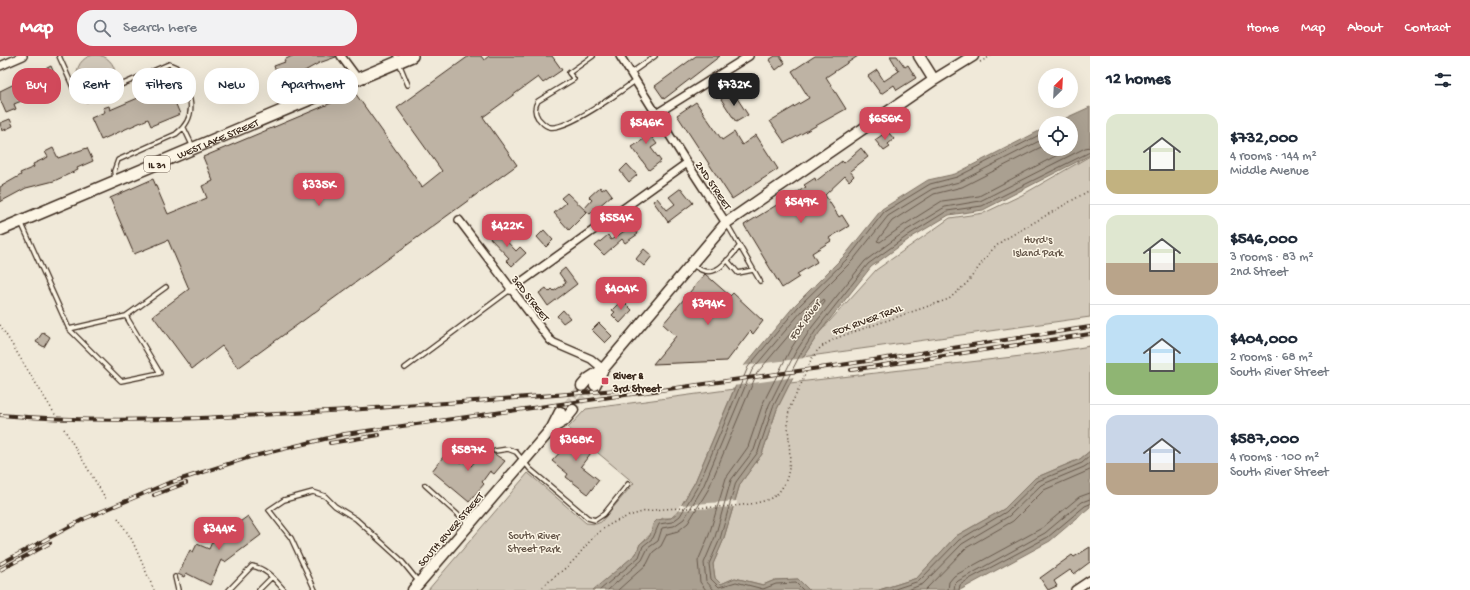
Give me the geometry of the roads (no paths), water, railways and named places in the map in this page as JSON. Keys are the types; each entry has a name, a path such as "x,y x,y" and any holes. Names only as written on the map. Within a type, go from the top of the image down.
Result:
{"main road":[{"name":"WEST LAKE STREET","path":"358,79 397,59 412,56"},
{"name":"WEST LAKE STREET","path":"0,230 299,104"}],"street":[{"path":"0,66 23,56"},
{"path":"342,56 350,68"},
{"name":"2ND STREET","path":"620,56 726,223"},
{"path":"656,114 749,56"},
{"path":"919,56 934,80"},
{"path":"595,385 603,369 726,223 934,80 974,56"},
{"path":"510,290 687,163"},
{"name":"3RD STREET","path":"459,220 510,290 550,340 591,359 603,369"},
{"path":"582,386 588,379 603,369"},
{"name":"SOUTH RIVER STREET","path":"552,428 564,421 573,410"},
{"name":"SOUTH RIVER STREET","path":"416,586 552,428 560,412"},
{"path":"1075,590 1090,580"}],"lane":[{"path":"59,56 76,94 84,100 166,65 173,65 178,72 191,100 189,120 184,128 176,134 118,160 114,171 115,181"},
{"path":"593,56 569,73 574,79 538,101 535,106 535,114 544,125 551,127 563,126 590,112 636,81"},
{"path":"631,73 655,56"},
{"path":"397,59 408,85"},
{"path":"184,128 194,148"},
{"path":"21,221 69,329 121,381 160,374 126,316"},
{"path":"726,223 760,281"},
{"path":"692,265 700,271 715,270 720,268 739,247"},
{"path":"727,260 738,273 753,270"},
{"path":"69,329 126,316 166,287"},
{"path":"405,368 510,290"},
{"path":"495,451 508,449 513,450 530,469 588,518 595,520 604,514 628,484"},
{"path":"425,485 469,525"},
{"path":"315,590 291,538 269,510 284,500 313,492 325,496 335,506 356,519 400,559 416,586"},
{"path":"229,590 252,566 261,568 284,590"},
{"path":"175,577 178,590"},
{"path":"259,590 272,577"}],"water":[{"name":"Fox River","path":"1090,107 1090,155 983,210 949,215 912,237 871,267 819,333 803,357 777,409 762,454 740,484 723,541 713,564 715,578 721,584 735,578 763,585 775,580 798,579 809,590 593,590 636,554 640,544 650,536 653,524 657,520 671,518 677,513 695,482 744,366 795,305 846,254 882,209 928,180 955,174 1038,132 1038,156 1078,156 1078,116 1070,116"},
{"path":"1090,451 1090,507 1050,541 960,590 879,590 917,578 956,536 1004,509 1035,478 1080,459"}],"tunnel":[{"path":"573,410 595,385"},
{"path":"560,412 582,386"}],"railway":[{"path":"0,564 84,519 166,484 250,457 345,434 841,365 1090,327"},
{"path":"851,370 1090,334"},
{"path":"0,415 43,418 130,420 173,419 346,410 638,388"},
{"path":"330,443 379,435"},
{"path":"154,495 186,483"},
{"path":"0,570 50,543"}],"place":[{"name":"River & 3rd Street","path":"605,381"}],"park label":[{"name":"Hurd's Island Park","path":"1038,245"},
{"name":"South River Street Park","path":"534,541"}]}
